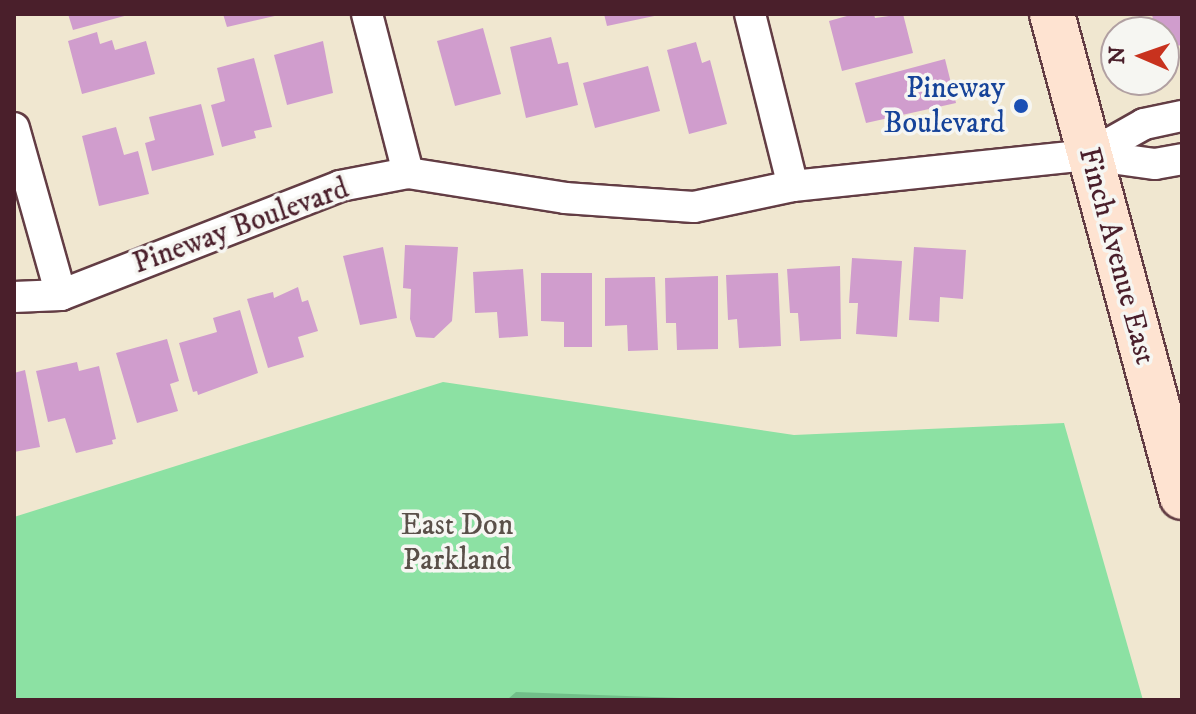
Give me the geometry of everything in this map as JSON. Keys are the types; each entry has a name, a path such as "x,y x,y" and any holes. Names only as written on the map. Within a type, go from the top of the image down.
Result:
{"main road":[{"name":"Finch Avenue East","path":"1052,14 1182,497"}],"street":[{"path":"367,14 408,173"},
{"path":"750,14 793,186"},
{"path":"1089,155 1144,124 1182,116"},
{"path":"14,128 61,295"},
{"path":"1089,155 1155,164 1182,159"},
{"name":"Pineway Boulevard","path":"14,297 61,295 340,186 408,173 565,198 694,207 793,186 1089,155"}],"green space":[{"name":"East Don Parkland","path":"443,382 794,435 1064,423 1143,700 14,700 14,517"},
{"path":"516,692 736,700 507,700"}],"building":[{"path":"68,14 128,14 128,15 73,30"},
{"path":"223,14 279,14 279,15 227,27"},
{"path":"604,14 658,14 659,15 607,26"},
{"path":"854,14 874,14 875,18 903,14 913,53 842,71 829,21"},
{"path":"1182,14 1182,45 1180,16 1152,16"},
{"path":"483,28 501,94 455,106 437,41"},
{"path":"97,32 100,44 112,40 115,50 146,41 155,74 82,94 68,41"},
{"path":"551,37 558,64 568,62 578,105 526,118 510,47"},
{"path":"323,41 333,93 287,105 274,55"},
{"path":"696,42 702,63 710,60 727,124 689,134 667,50"},
{"path":"254,58 272,127 254,131 256,138 222,147 211,105 225,101 217,68"},
{"path":"945,59 956,103 866,123 855,83"},
{"path":"648,66 660,111 595,128 583,83"},
{"path":"201,104 214,155 152,171 145,143 155,140 149,117"},
{"path":"116,127 124,155 138,151 149,194 99,206 82,136"},
{"path":"405,245 458,247 452,321 434,338 416,337 410,319 411,289 403,288"},
{"path":"383,247 397,318 360,325 343,256"},
{"path":"914,247 966,250 963,299 940,297 939,322 909,320"},
{"path":"852,258 902,261 897,337 856,334 858,303 849,303"},
{"path":"840,266 841,339 800,341 798,313 790,313 787,269"},
{"path":"523,269 528,336 499,338 497,312 475,313 473,272"},
{"path":"541,273 592,273 592,347 564,347 564,322 541,321"},
{"path":"778,273 781,346 739,348 737,319 728,320 726,275"},
{"path":"718,276 718,349 677,350 676,323 666,323 665,278"},
{"path":"655,277 658,350 628,351 627,325 605,326 605,278"},
{"path":"298,287 302,302 308,300 318,331 298,337 304,357 268,368 247,299 273,292 274,298"},
{"path":"240,310 258,373 198,395 197,391 193,392 179,343 217,332 213,318"},
{"path":"167,339 179,381 170,384 178,411 137,423 116,353"},
{"path":"77,362 79,371 99,366 116,439 112,440 113,444 76,453 65,418 48,422 36,371"},
{"path":"25,370 40,447 14,452 14,373"}],"place":[{"name":"Pineway Boulevard","path":"1021,106"}]}
